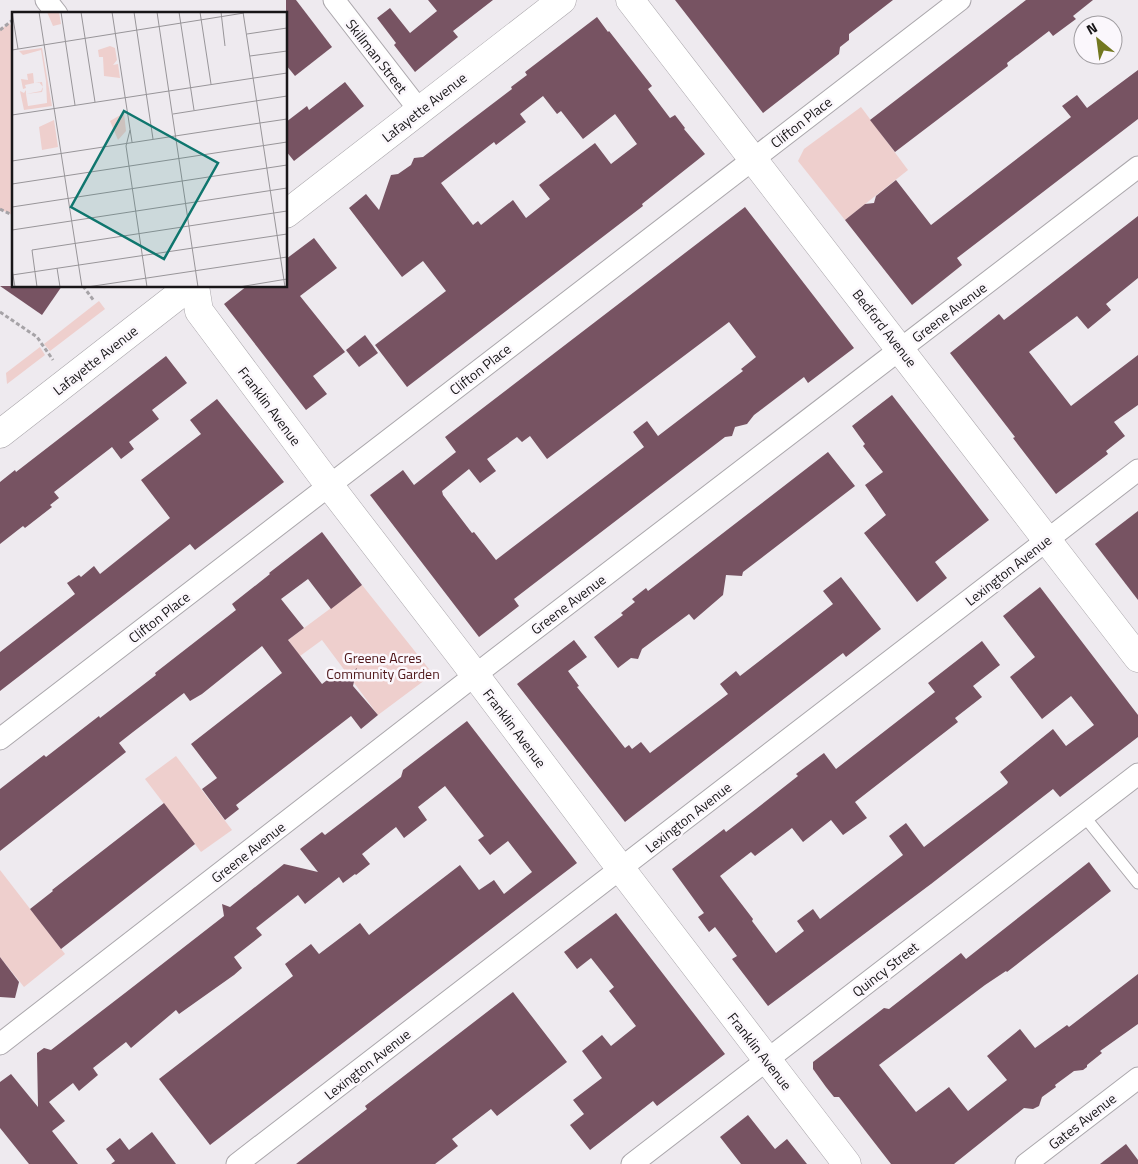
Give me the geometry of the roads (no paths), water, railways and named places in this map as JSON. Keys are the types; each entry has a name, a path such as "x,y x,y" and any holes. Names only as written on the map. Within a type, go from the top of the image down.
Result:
{"main road":[{"name":"Lafayette Avenue","path":"288,212 562,0"},
{"name":"Bedford Avenue","path":"630,0 1138,658"},
{"name":"Lafayette Avenue","path":"0,433 187,288"},
{"name":"Franklin Avenue","path":"195,288 200,311 329,485 847,1164"}],"street":[{"path":"46,0 55,12"},
{"name":"Skillman Street","path":"334,0 420,111"},
{"name":"Clifton Place","path":"0,739 960,0"},
{"name":"Greene Avenue","path":"0,1044 475,675 1138,167"},
{"name":"Lexington Avenue","path":"237,1164 1138,470"},
{"name":"Quincy Street","path":"632,1164 1138,774"},
{"name":"Gates Avenue","path":"1026,1164 1138,1078"}],"lane":[{"path":"1084,816 1138,883"}],"park label":[{"name":"Greene Acres Community Garden","path":"383,666"}]}
